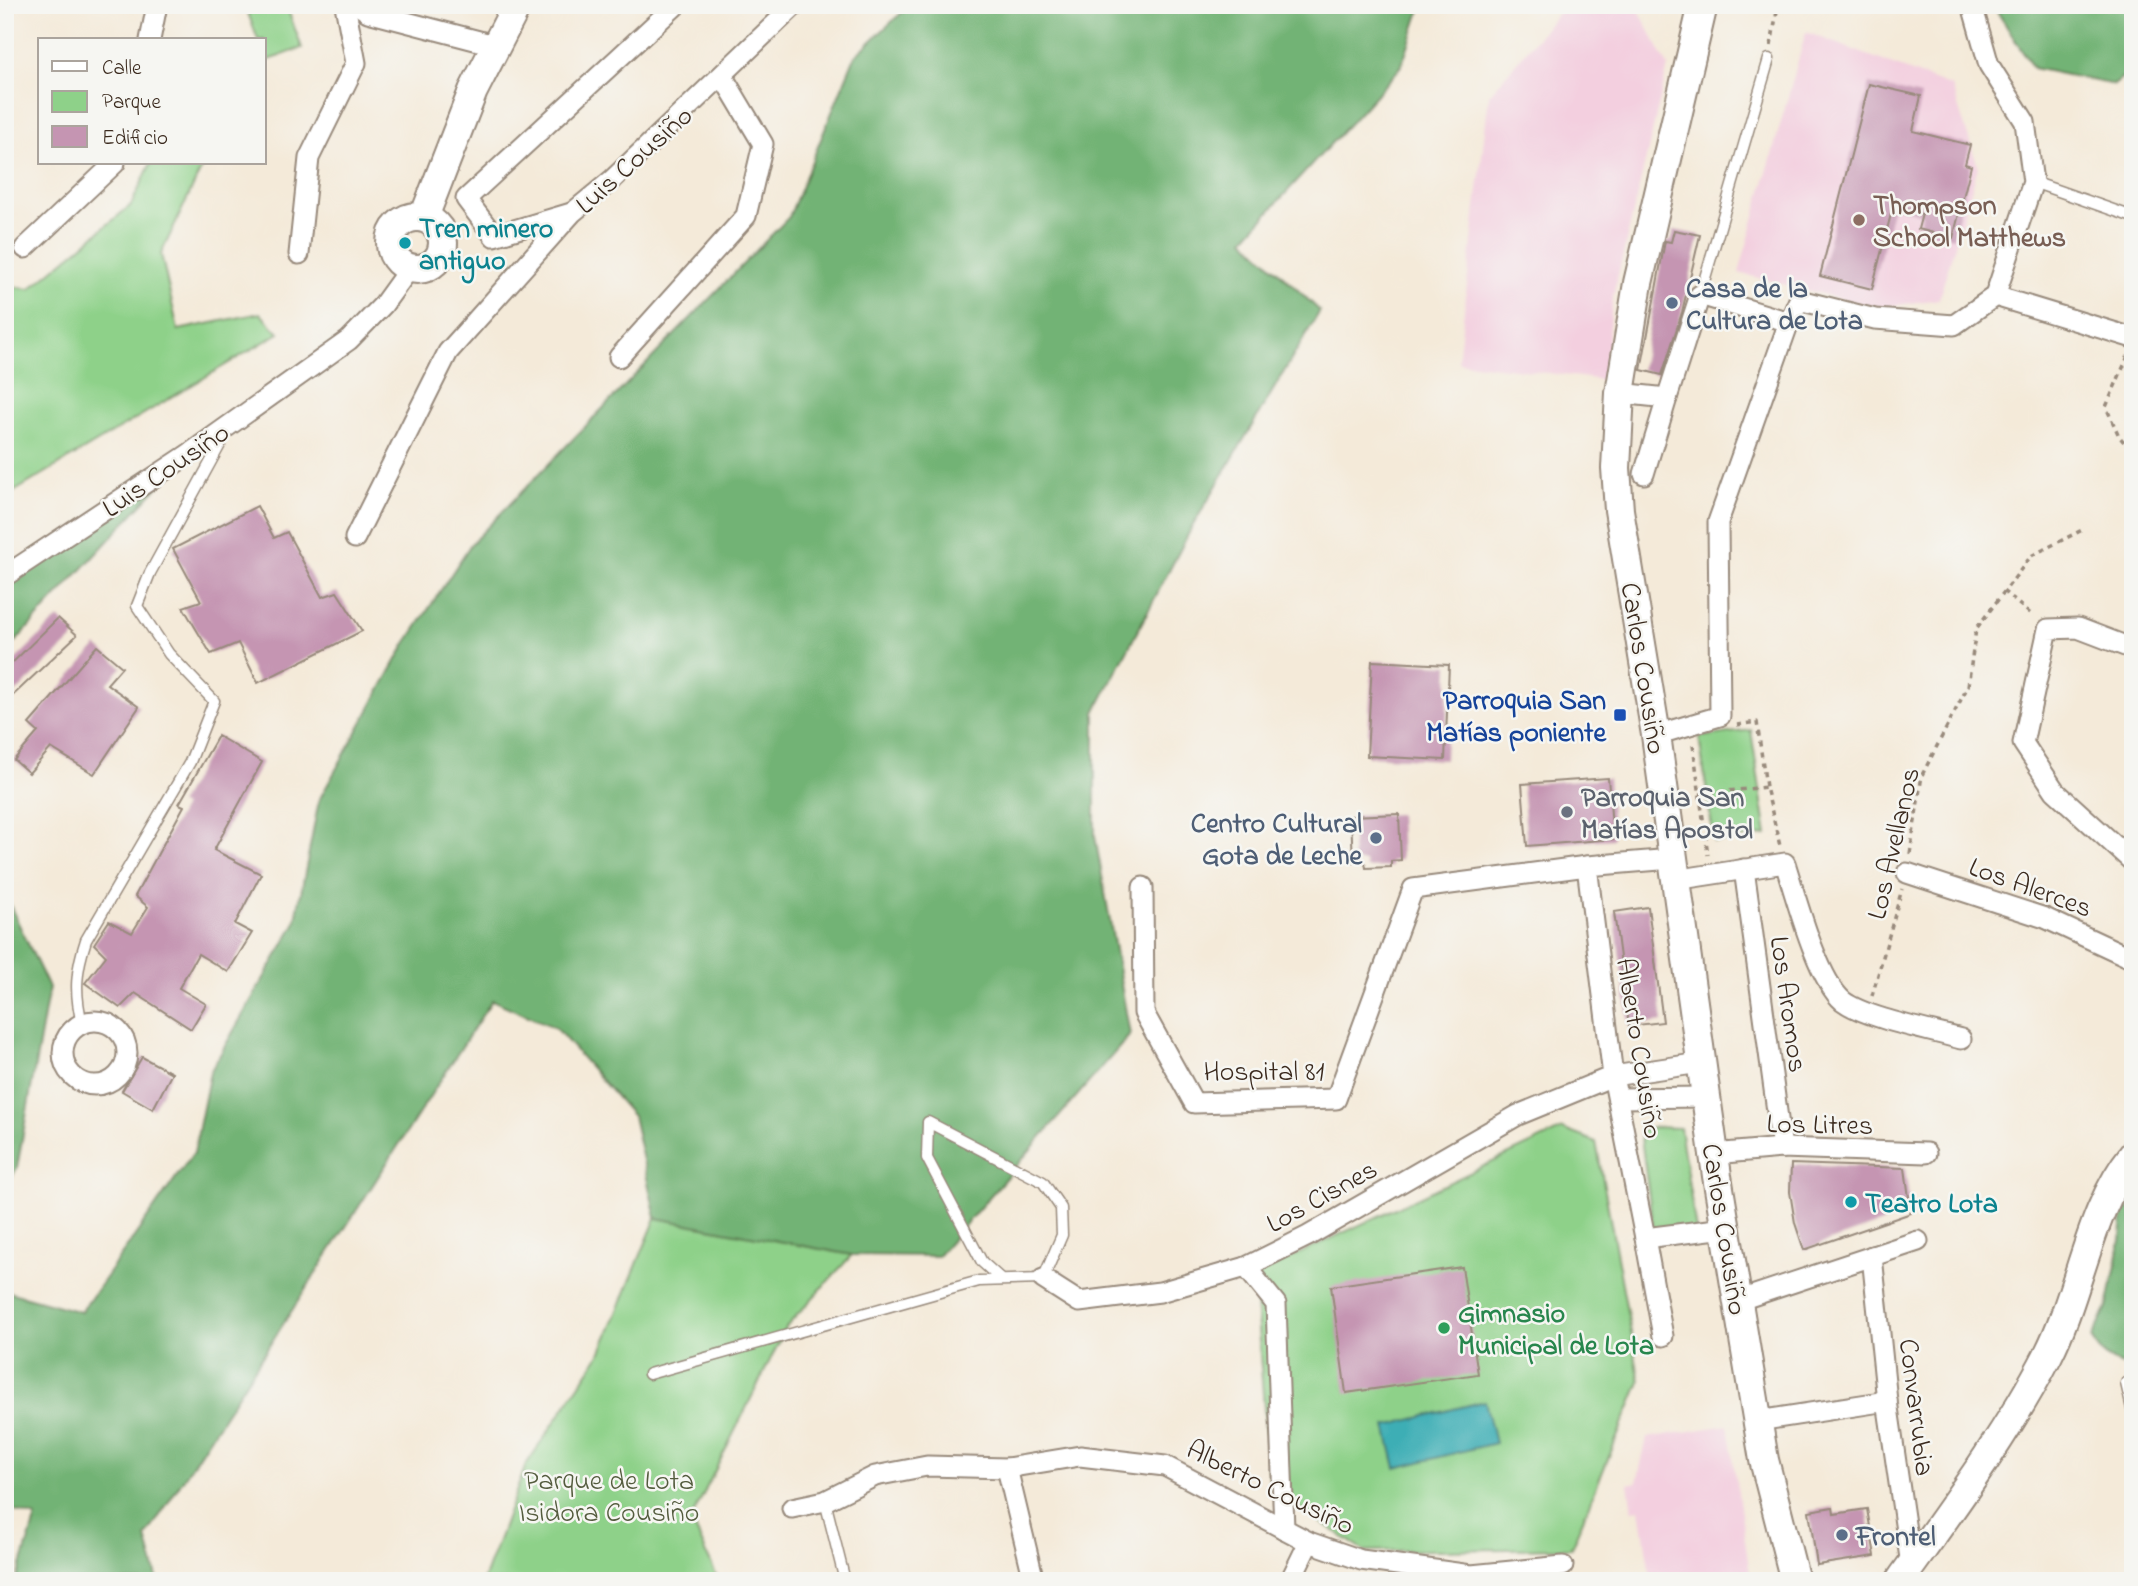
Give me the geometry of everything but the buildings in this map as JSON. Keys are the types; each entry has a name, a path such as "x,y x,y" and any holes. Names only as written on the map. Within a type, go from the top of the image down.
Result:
{"main road":[{"path":"424,217 473,90 517,5"},
{"name":"Carlos Cousiño","path":"1703,5 1651,218 1620,393 1616,468 1619,510 1656,735 1713,1154 1769,1485 1795,1581"},
{"path":"407,217 424,217 439,226 444,242 442,250 439,258 425,269 408,269 395,259 389,243 394,227 407,217"},
{"path":"1906,1573 2000,1436 2049,1353 2113,1184 2133,1155"}],"street":[{"path":"149,38 157,5"},
{"path":"299,254 309,158 356,63 345,5"},
{"path":"358,5 368,12 498,46"},
{"path":"572,213 494,236 466,199 676,5"},
{"name":"Luis Cousiño","path":"355,538 448,352 572,213 613,179 723,77 795,5"},
{"path":"1656,735 1720,716 1718,522 1799,300 1875,319 1954,325 1995,296 2033,181 2025,122 1989,65 1972,5"},
{"path":"619,357 746,216 763,145 723,77"},
{"path":"25,248 113,164"},
{"name":"Luis Cousiño","path":"5,576 232,423 349,340 383,305 408,269"},
{"path":"1644,474 1700,295 1789,322"},
{"path":"1995,296 2133,338"},
{"path":"1620,393 1667,398"},
{"path":"2133,649 2078,628 2048,629 2023,743 2055,790 2133,862"},
{"path":"1587,866 1674,869 1710,874 1785,863 1822,971 1843,1001 1868,1012 1961,1039"},
{"name":"Hospital 81","path":"1143,887 1144,1013 1194,1103 1336,1099 1413,889 1587,866"},
{"name":"Alberto Cousiño","path":"1587,866 1613,1076 1663,1336"},
{"name":"Los Aromos","path":"1744,869 1782,1148"},
{"name":"Los Alerces","path":"1907,873 2045,918 2133,959"},
{"name":"Los Cisnes","path":"1043,1279 1079,1302 1160,1292 1246,1267 1308,1236 1518,1115 1613,1076 1700,1063"},
{"path":"1618,1098 1705,1097"},
{"name":"Los Litres","path":"1713,1154 1782,1148 1926,1153"},
{"path":"1645,1238 1725,1228"},
{"path":"1737,1301 1918,1241"},
{"name":"Convarrubia","path":"1872,1256 1906,1573"},
{"path":"1246,1267 1276,1304 1284,1529"},
{"path":"1758,1421 1887,1401"},
{"name":"Alberto Cousiño","path":"792,1508 825,1501 876,1476 928,1466 1007,1468 1080,1456 1165,1466 1309,1542 1361,1560 1472,1574 1563,1566"},
{"path":"1007,1468 1034,1581"},
{"path":"1290,1581 1309,1542"}],"lane":[{"path":"1700,295 1769,59"},
{"path":"2033,181 2133,217"},
{"path":"82,1023 75,998 76,969 86,940 190,762 214,701 169,654 137,606 150,573 232,423"},
{"path":"649,1374 979,1281 1043,1279 1062,1235 1060,1209 1043,1182 928,1122 927,1157 982,1262 1002,1280"},
{"path":"2126,1382 2133,1413"},
{"path":"825,1501 845,1581"}],"path":[{"path":"1769,59 1778,5"},
{"path":"2133,344 2106,407 2119,436 2133,453"},
{"name":"Los Avellanos","path":"1868,1012 1907,873 1923,775 1968,686 1976,629 2031,556 2084,529"},
{"path":"2003,591 2048,629"},
{"path":"1720,716 1721,727 1757,722 1766,787 1785,863"},
{"path":"1693,744 1710,874"},
{"path":"1699,794 1766,787"}],"shaded area":[{"path":"1565,5 1636,5 1668,66 1613,296 1604,380 1458,362 1489,95"},
{"name":"Thompson School Matthews","path":"1806,32 1952,87 1978,167 1939,299 1877,308 1739,273"},
{"path":"1728,1425 1751,1581 1651,1581 1640,1509 1632,1510 1628,1484 1637,1482 1647,1438"}],"green space":[{"path":"245,5 286,5 302,48 266,61 266,38 257,38"},
{"path":"910,5 1422,5 1401,67 1244,239 1320,311 1192,527 1095,712 1095,836 1130,1035 938,1256 852,1255 656,1218 633,1116 556,1028 492,1000 146,1537 158,1581 16,1581 36,1517 5,1508 5,1291 81,1312 194,1152 210,1072 295,924 319,800 405,645 471,544 789,217 855,56"},
{"path":"1993,5 2133,5 2133,70 2114,85 2033,68"},
{"path":"151,164 204,164 161,254 178,330 260,313 279,333 5,497 5,286 30,289 131,205"},
{"path":"186,456 5,653 5,576"},
{"path":"1751,730 1767,835 1714,842 1699,737"},
{"path":"5,895 49,988 17,1168 5,1188"},
{"path":"1653,1127 1680,1128 1697,1237 1655,1240 1640,1131"},
{"name":"Gimnasio Municipal de Lota","path":"1562,1129 1596,1142 1640,1382 1571,1548 1364,1551 1270,1488 1254,1275"},
{"path":"2133,1206 2133,1366 2126,1366 2108,1358 2092,1338 2107,1308 2121,1240 2123,1213"},
{"name":"Parque de Lota Isidora Cousiño","path":"656,1218 852,1255 787,1326 691,1519 719,1581 483,1581 526,1465 600,1354"}],"water":[{"path":"1485,1401 1495,1443 1396,1468 1386,1426"}],"place":[{"name":"Thompson School Matthews","path":"1859,220"},
{"name":"Tren minero antiguo","path":"405,243"},
{"name":"Casa de la Cultura de Lota","path":"1672,303"},
{"name":"Parroquia San Matías poniente","path":"1620,715"},
{"name":"Parroquia San Matías Apostol","path":"1567,812"},
{"name":"Centro Cultural Gota de Leche","path":"1376,838"},
{"name":"Teatro Lota","path":"1851,1202"},
{"name":"Gimnasio Municipal de Lota","path":"1444,1328"},
{"name":"Frontel","path":"1842,1535"}]}
